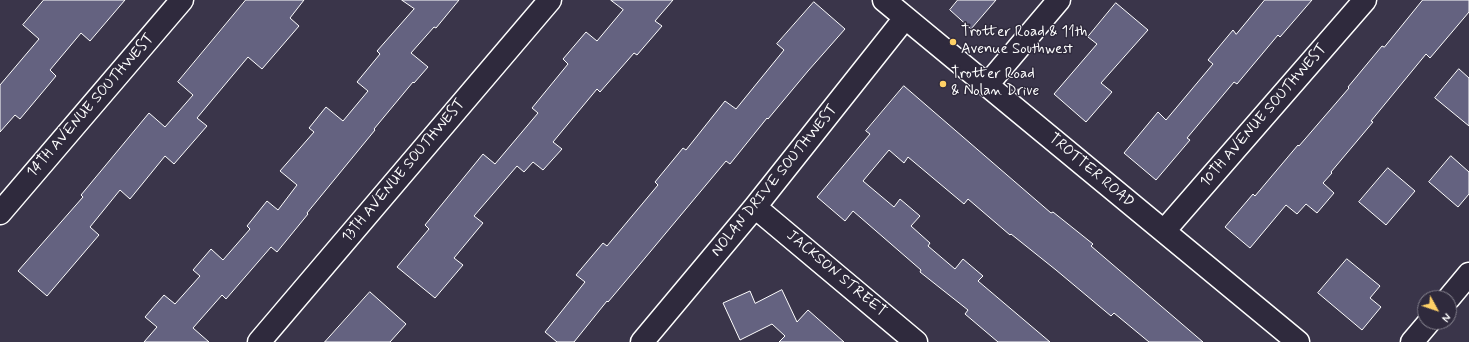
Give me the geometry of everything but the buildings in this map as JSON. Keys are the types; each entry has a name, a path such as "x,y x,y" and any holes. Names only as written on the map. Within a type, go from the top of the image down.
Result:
{"street":[{"name":"14TH AVENUE SOUTHWEST","path":"0,213 182,0"},
{"name":"13TH AVENUE SOUTHWEST","path":"258,342 550,0"},
{"name":"TROTTER ROAD","path":"884,0 1298,342"},
{"path":"987,85 1059,0"},
{"name":"10TH AVENUE SOUTHWEST","path":"1164,231 1365,0"},
{"name":"NOLAN DRIVE SOUTHWEST","path":"642,342 755,207 905,18"},
{"name":"JACKSON STREET","path":"755,207 916,342"},
{"path":"1456,290 1469,274"},
{"path":"1412,342 1422,330"}],"place":[{"name":"Trotter Road & 11th Avenue Southwest","path":"953,42"},
{"name":"Trotter Road & Nolan Drive","path":"943,84"}]}
